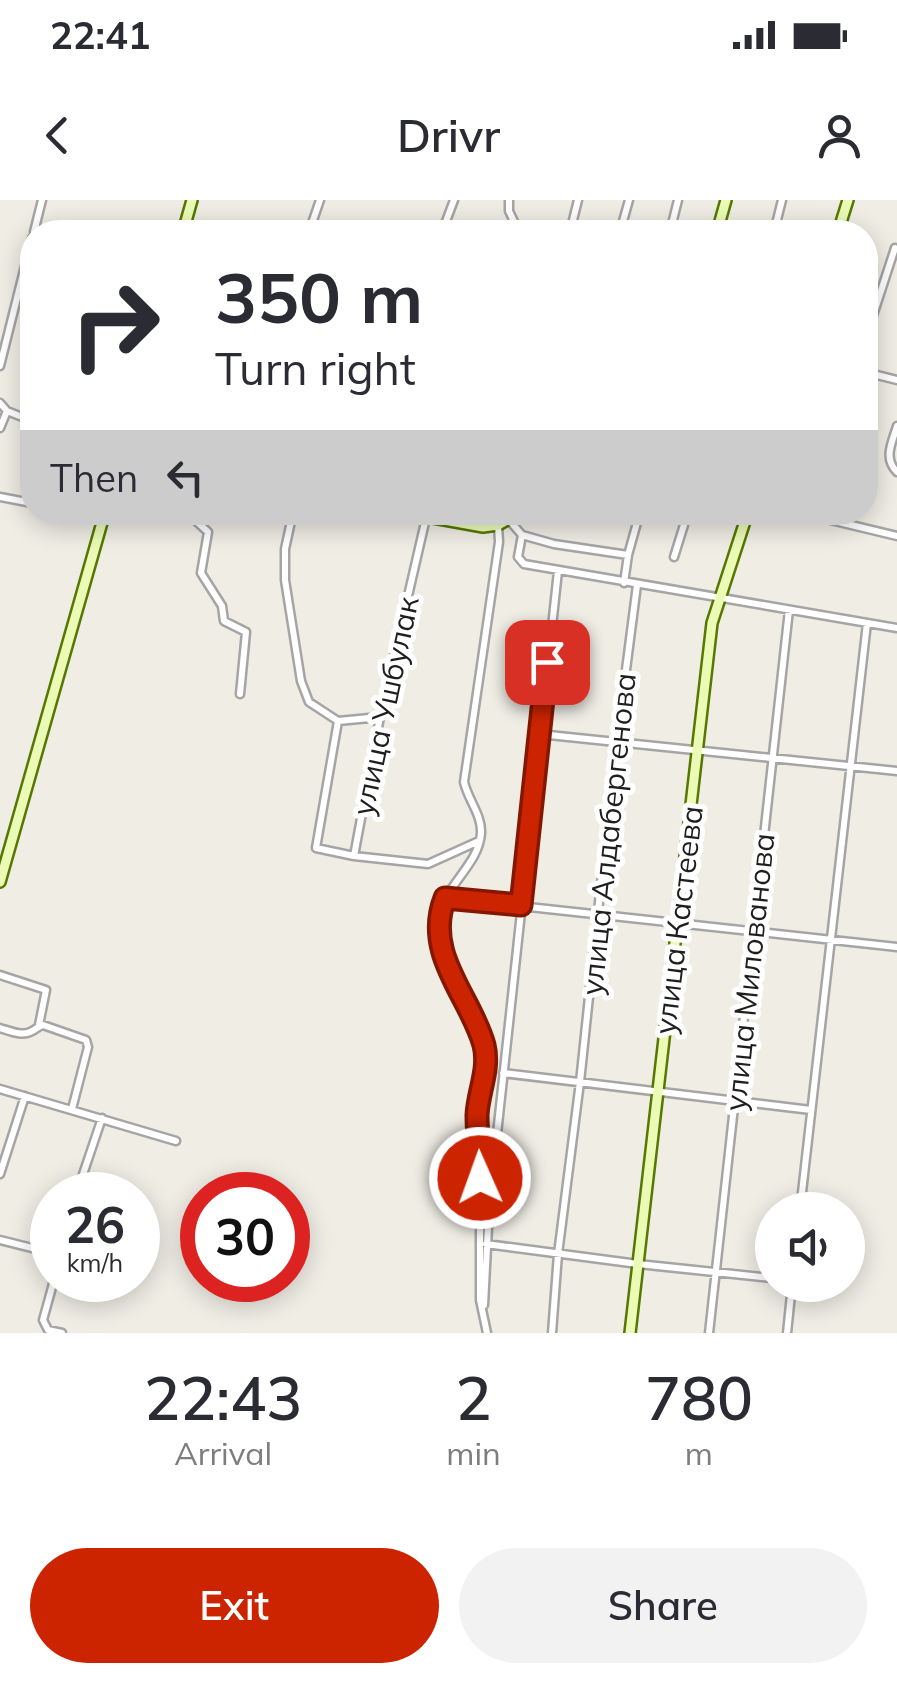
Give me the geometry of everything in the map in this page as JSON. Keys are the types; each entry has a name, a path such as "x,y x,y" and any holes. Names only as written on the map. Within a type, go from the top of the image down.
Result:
{"street":[{"path":"878,300 895,248"},
{"path":"0,366 20,287"},
{"path":"0,403 7,412 20,417"},
{"path":"0,428 7,412"},
{"path":"897,426 888,457 897,472"},
{"path":"0,882 6,842 102,525"},
{"path":"200,525 208,532 201,572 222,606 224,620 246,632 240,694"},
{"path":"290,525 284,580 301,681 310,702 338,721 380,717"},
{"name":"улица Ушбулак","path":"338,721 316,848 354,856 380,717 424,525"},
{"path":"470,525 498,525 499,542 464,782 481,827 480,840 445,898 440,918 443,950 486,1054 477,1110 480,1300 488,1333"},
{"path":"513,525 522,535 554,544 628,555"},
{"path":"624,583 636,525"},
{"path":"674,557 684,525"},
{"name":"улица Кастеева","path":"630,1333 712,623 744,525"},
{"path":"851,525 897,536"},
{"path":"522,535 518,557 524,564 897,628"},
{"path":"483,1314 503,1073 558,571"},
{"name":"улица Алдабергенова","path":"552,1333 616,742 637,585"},
{"name":"улица Милованова","path":"709,1333 789,610"},
{"path":"802,1192 867,623"},
{"path":"539,734 897,771"},
{"path":"354,856 428,864 480,840"},
{"path":"445,898 897,946"},
{"path":"0,976 46,990 39,1026 22,1034 0,1028"},
{"path":"39,1026 88,1043 72,1110"},
{"path":"503,1073 811,1110"},
{"path":"0,1089 176,1141"},
{"path":"0,1174 25,1096"},
{"path":"84,1172 102,1118"},
{"path":"0,1240 30,1248"},
{"path":"486,1244 755,1276"},
{"path":"48,1302 43,1320 48,1330 62,1333"},
{"path":"786,1333 790,1302"}],"route":[{"path":"480,1178 477,1110 486,1054 446,960 440,940 440,918 445,898 521,905 547,662"}]}
